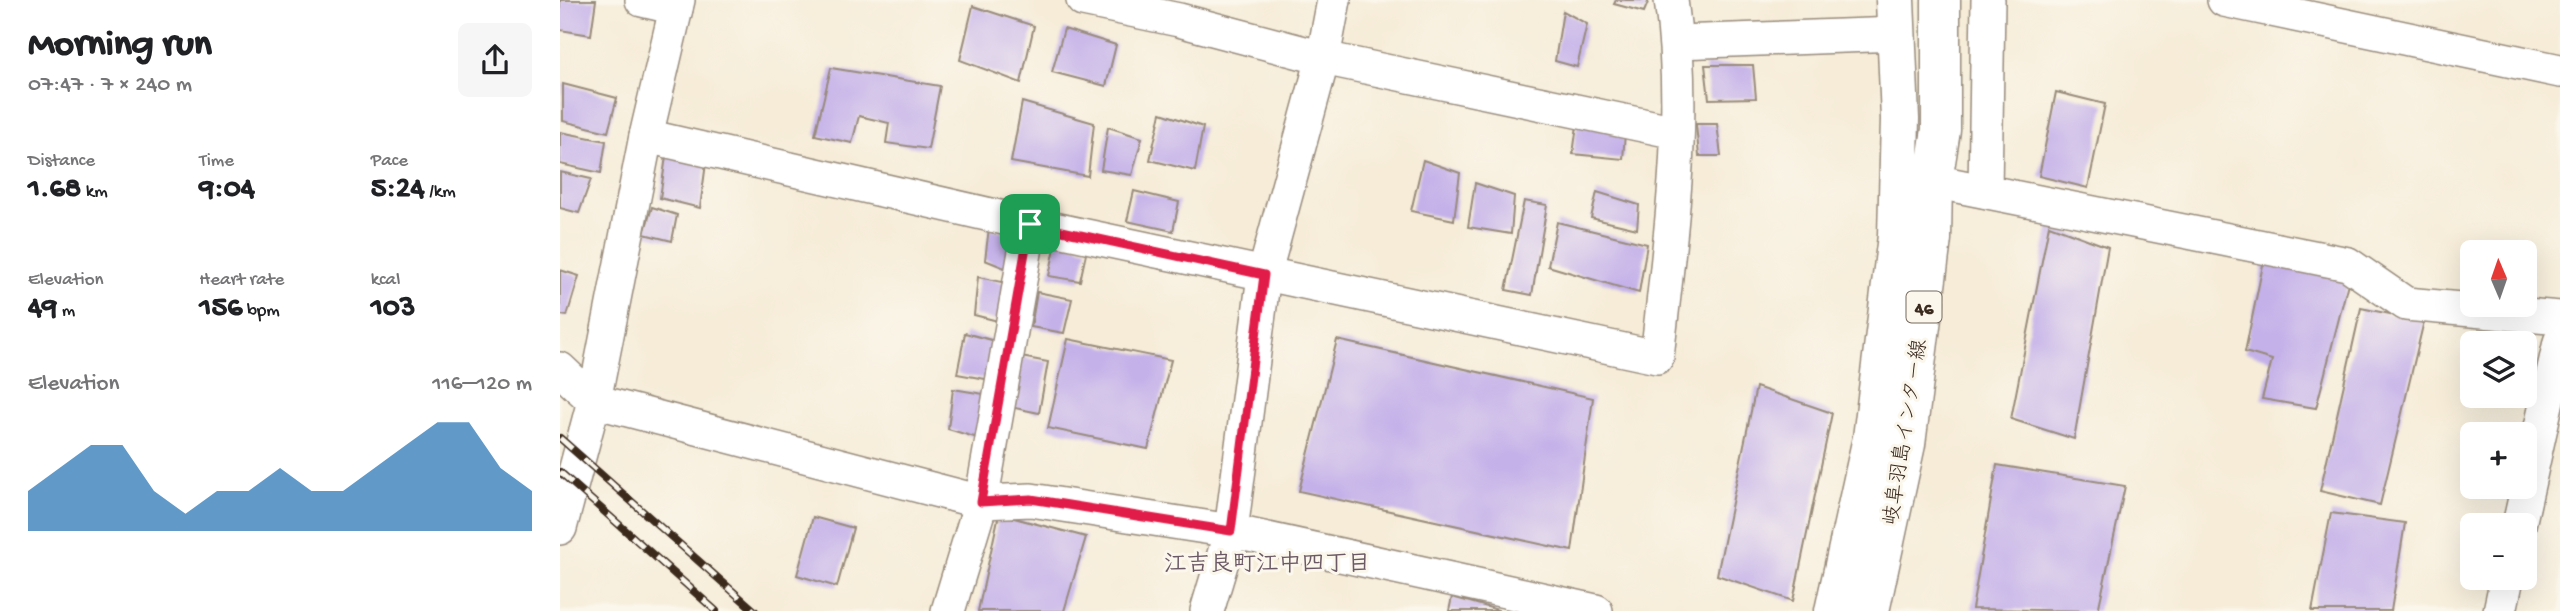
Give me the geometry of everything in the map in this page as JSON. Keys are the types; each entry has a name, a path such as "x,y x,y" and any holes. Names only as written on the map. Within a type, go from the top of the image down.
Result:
{"main road":[{"name":"岐阜羽島インター線","path":"1834,611 1872,438 1897,236 1916,180 1941,130 1941,0"},
{"name":"岐阜羽島インター線","path":"1870,611 1906,444 1932,239 1900,119 1896,17"}],"street":[{"path":"560,528 594,401 646,136 677,4 642,0"},
{"path":"1083,0 1182,10 1323,58 1676,132"},
{"path":"1207,611 1231,531 1264,275 1323,58 1334,0"},
{"path":"646,136 1030,224 1657,357 1674,210 1677,43 1671,0"},
{"path":"1985,191 1988,0"},
{"path":"2224,0 2560,71"},
{"path":"1677,43 1896,17"},
{"path":"1916,180 1985,191 2348,264 2406,304 2560,317"},
{"path":"948,611 981,502 1030,224"},
{"path":"2522,513 2560,342"},
{"path":"560,369 594,401 981,502 1031,499 1231,531 1596,611"},
{"path":"2500,611 2504,590"}],"building":[{"path":"560,0 596,0 591,35 560,30"},
{"path":"1616,0 1649,0 1644,12 1614,4"},
{"path":"973,6 1034,26 1021,83 960,60"},
{"path":"1563,11 1587,24 1577,67 1555,61"},
{"path":"1064,29 1116,45 1106,86 1052,72"},
{"path":"1705,65 1753,65 1756,98 1709,99"},
{"path":"831,68 940,86 928,149 886,143 889,123 859,116 852,143 815,135"},
{"path":"563,84 617,98 608,132 563,121"},
{"path":"2056,92 2105,104 2088,188 2039,176"},
{"path":"1022,102 1094,123 1088,176 1011,162"},
{"path":"1161,113 1203,127 1195,171 1150,160"},
{"path":"1578,118 1625,133 1623,159 1573,154"},
{"path":"1696,124 1717,124 1721,156 1699,156"},
{"path":"1108,127 1142,138 1132,175 1101,170"},
{"path":"560,132 606,141 601,173 560,164"},
{"path":"666,156 706,163 700,208 660,198"},
{"path":"1423,160 1460,173 1454,220 1411,211"},
{"path":"560,172 591,179 579,213 560,208"},
{"path":"1475,183 1514,196 1511,234 1468,227"},
{"path":"1134,191 1179,202 1173,231 1127,221"},
{"path":"1597,192 1639,205 1637,229 1591,218"},
{"path":"1524,201 1547,205 1532,295 1506,290"},
{"path":"652,207 677,215 672,241 644,234"},
{"path":"1557,222 1647,244 1639,293 1548,266"},
{"path":"2049,225 2108,247 2074,439 2011,419"},
{"path":"989,228 1022,236 1015,272 985,260"},
{"path":"1057,239 1087,249 1080,281 1049,276"},
{"path":"2264,260 2349,279 2316,408 2262,399 2272,360 2245,352"},
{"path":"560,270 579,276 567,316 560,315"},
{"path":"978,277 1016,285 1006,323 974,315"},
{"path":"1037,292 1072,299 1064,333 1031,327"},
{"path":"2361,308 2424,321 2380,505 2320,491"},
{"path":"965,333 1003,343 997,381 957,374"},
{"path":"1068,339 1171,360 1148,449 1048,428"},
{"path":"1337,340 1593,398 1572,551 1299,491"},
{"path":"1021,357 1048,362 1039,413 1006,406"},
{"path":"1756,387 1832,413 1793,601 1717,575"},
{"path":"953,389 990,395 981,439 948,429"},
{"path":"1997,465 2125,486 2098,611 1972,609"},
{"path":"2331,513 2405,523 2391,611 2312,611"},
{"path":"999,514 1086,537 1064,611 978,611"},
{"path":"813,517 853,528 837,587 797,575"},
{"path":"1452,597 1498,610 1498,611 1449,611"}],"railway":[{"path":"560,438 755,611"},
{"path":"560,472 716,611"}],"district":[{"name":"江吉良町江中四丁目","path":"1267,562"}],"route":[{"path":"1030,224 1264,275 1231,531 1031,499 981,502 1030,224"}]}
